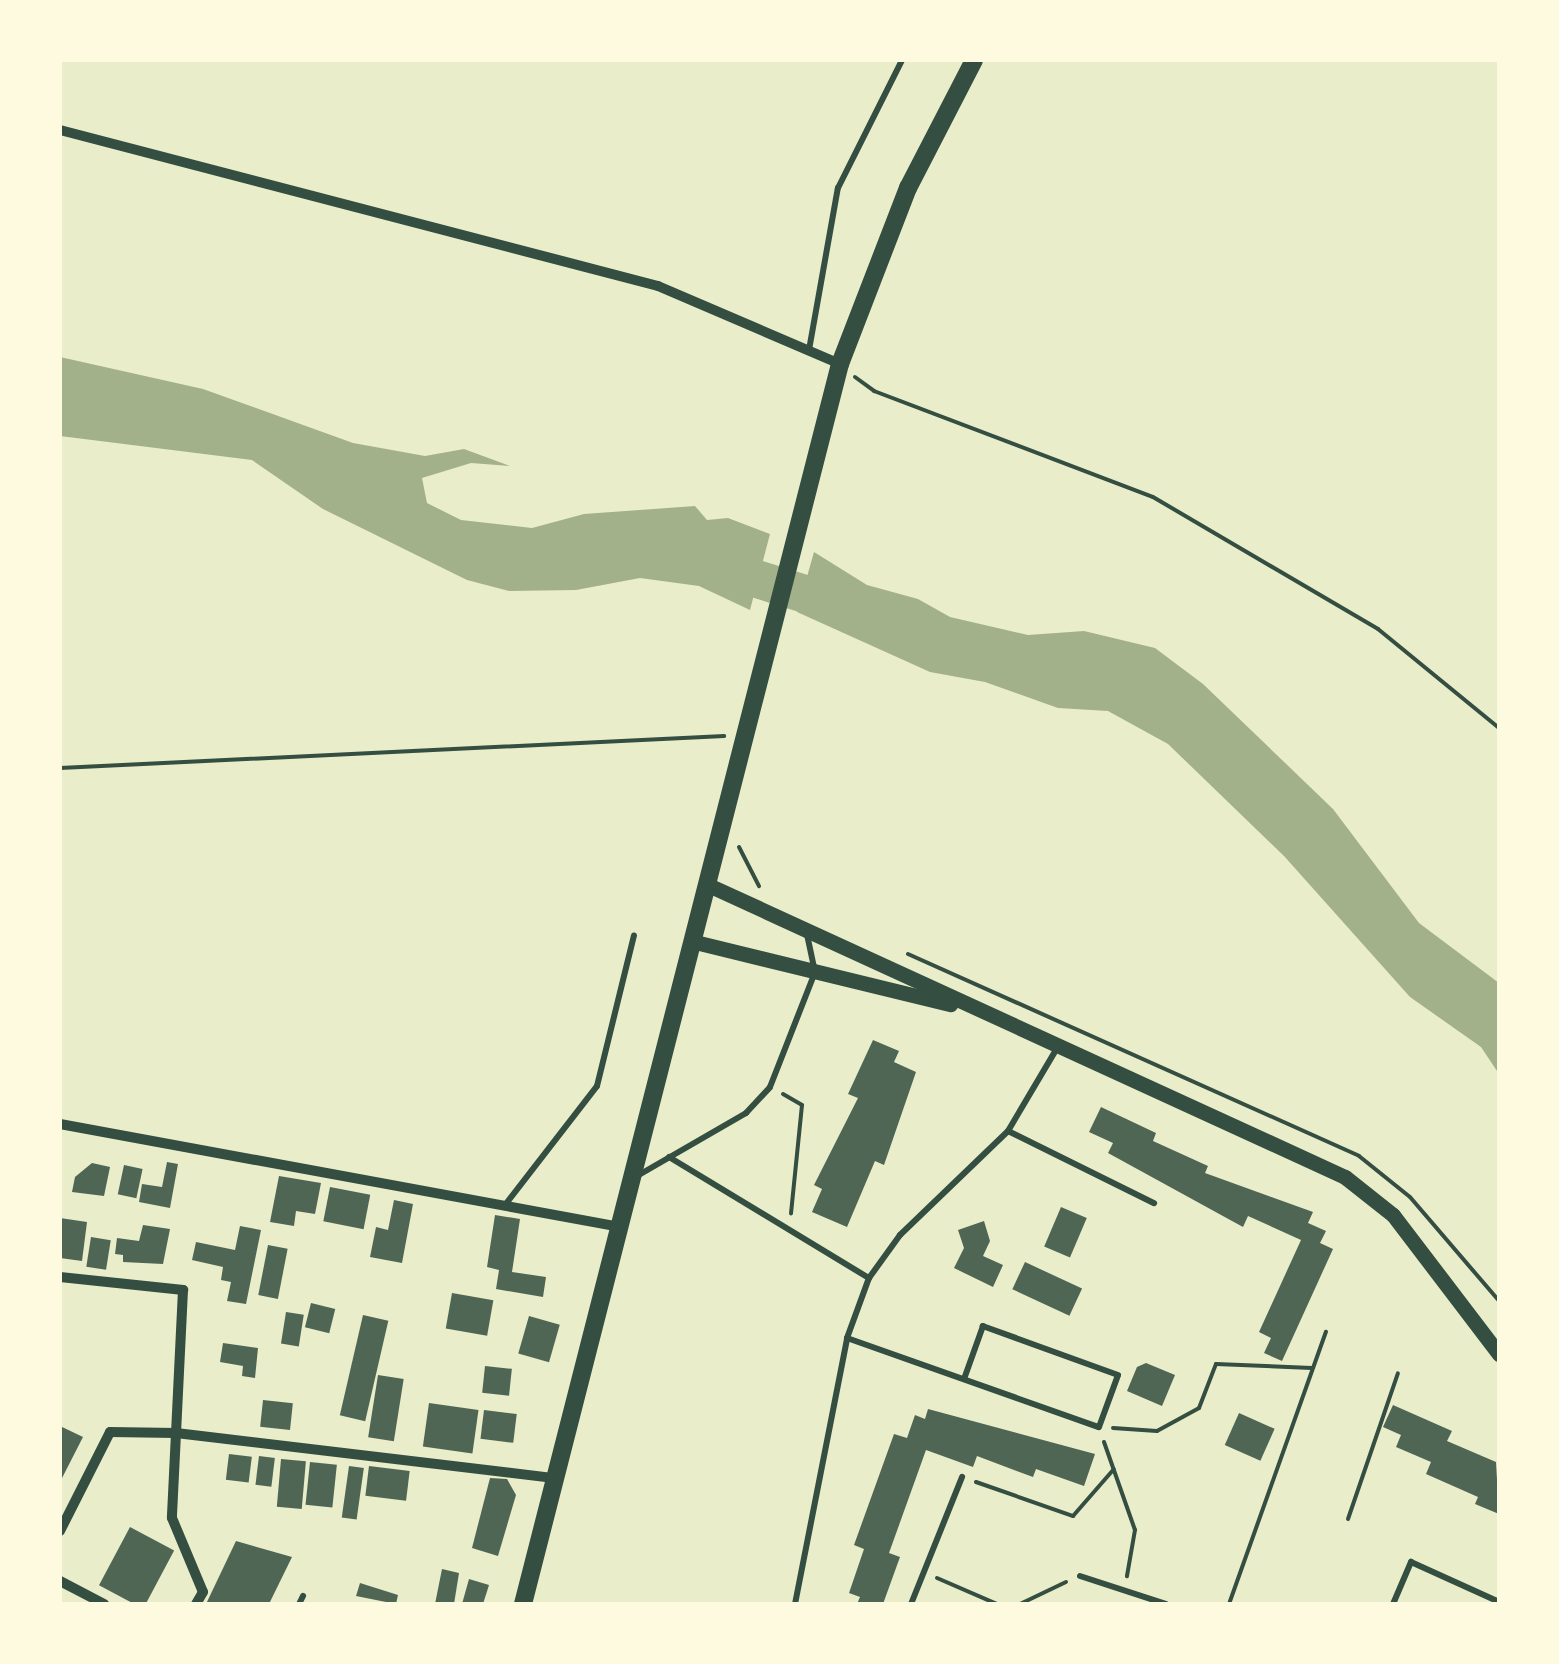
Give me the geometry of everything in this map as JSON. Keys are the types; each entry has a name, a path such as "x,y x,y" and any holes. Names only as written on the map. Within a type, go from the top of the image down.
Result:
{"main road":[{"path":"523,1604 748,707 840,364 908,188 974,60"}],"street":[{"path":"60,130 658,286 840,364"},
{"path":"706,884 983,1012 1060,1043 1345,1177 1393,1215 1499,1354"},
{"path":"691,941 983,1012"},
{"path":"60,1124 620,1227"},
{"path":"60,1277 184,1290 172,1518 203,1592 196,1604"},
{"path":"60,1532 110,1432 176,1433 556,1478"},
{"path":"60,1581 104,1604"}],"lane":[{"path":"809,350 838,188 902,60"},
{"path":"632,1179 746,1113 770,1087 814,972 806,930"},
{"path":"504,1205 597,1086 634,935"},
{"path":"794,1604 847,1338 868,1278 900,1235 1008,1131 1060,1043"},
{"path":"1008,1131 1154,1203"},
{"path":"670,1157 868,1278"},
{"path":"847,1338 1099,1427 1118,1376 983,1326 964,1379"},
{"path":"911,1604 962,1477"},
{"path":"1393,1604 1411,1562 1499,1602"},
{"path":"1080,1576 1166,1604"}],"path":[{"path":"840,364 874,391 1153,497 1378,629 1499,728"},
{"path":"60,768 742,735"},
{"path":"737,835 751,880 770,895"},
{"path":"899,950 1359,1156 1410,1197 1499,1302"},
{"path":"770,1087 802,1105 790,1230"},
{"path":"1229,1604 1326,1332"},
{"path":"1124,1590 1136,1530 1099,1427 1157,1430 1185,1416 1199,1408 1216,1364 1312,1368"},
{"path":"1348,1519 1398,1374"},
{"path":"962,1477 1073,1516 1114,1469"},
{"path":"924,1573 996,1604"},
{"path":"1020,1604 1080,1576"}],"shaded area":[{"path":"60,357 203,389 353,443 425,456 464,449 510,466 471,463 422,478 427,503 461,520 532,528 584,514 695,506 707,520 728,518 770,534 750,610 699,586 640,578 576,590 509,591 467,580 323,509 252,460 60,436"},
{"path":"814,552 867,585 918,599 950,617 1028,635 1084,631 1155,648 1203,684 1333,809 1419,923 1499,983 1499,1074 1481,1047 1410,997 1284,856 1168,744 1108,711 1058,708 985,682 930,672 797,612"}],"building":[{"path":"873,1040 899,1051 894,1062 916,1072 884,1165 875,1161 847,1227 812,1212 822,1189 814,1185 858,1098 848,1094"},
{"path":"1101,1107 1156,1133 1153,1141 1208,1166 1205,1173 1313,1212 1308,1223 1326,1231 1320,1243 1333,1249 1282,1361 1264,1353 1271,1338 1259,1332 1301,1240 1248,1216 1243,1227 1108,1153 1113,1143 1089,1132"},
{"path":"167,1162 178,1164 170,1208 139,1202 142,1184 162,1187"},
{"path":"92,1163 110,1167 104,1196 72,1192 75,1177"},
{"path":"124,1165 143,1169 136,1198 118,1194"},
{"path":"279,1176 321,1183 315,1214 296,1211 294,1226 270,1222"},
{"path":"330,1187 370,1195 364,1229 323,1221"},
{"path":"394,1200 413,1204 402,1263 370,1257 376,1227 388,1230"},
{"path":"1061,1207 1087,1218 1070,1258 1044,1247"},
{"path":"495,1215 520,1219 512,1272 546,1277 543,1297 496,1289 499,1270 487,1267"},
{"path":"60,1218 87,1222 82,1261 60,1258"},
{"path":"984,1221 990,1241 983,1256 1003,1265 993,1287 954,1268 964,1248 958,1230"},
{"path":"143,1225 170,1229 163,1264 123,1262 123,1255 115,1254 117,1238 139,1241"},
{"path":"240,1226 261,1230 246,1304 227,1301 231,1282 221,1280 223,1267 192,1260 196,1242 235,1250"},
{"path":"91,1237 111,1240 106,1270 86,1267"},
{"path":"268,1245 288,1249 278,1299 258,1295"},
{"path":"1025,1262 1082,1289 1069,1316 1012,1289"},
{"path":"452,1293 493,1300 487,1336 446,1328"},
{"path":"311,1303 335,1309 329,1333 305,1327"},
{"path":"286,1312 304,1315 299,1346 281,1344"},
{"path":"363,1315 388,1321 365,1421 340,1415"},
{"path":"529,1316 560,1325 549,1362 518,1353"},
{"path":"223,1343 258,1348 255,1378 242,1376 243,1366 220,1362"},
{"path":"1146,1363 1175,1375 1162,1406 1127,1391 1137,1367"},
{"path":"485,1366 512,1369 509,1396 482,1393"},
{"path":"378,1375 404,1379 394,1441 368,1437"},
{"path":"263,1400 293,1403 290,1430 260,1427"},
{"path":"429,1403 479,1410 472,1454 423,1447"},
{"path":"1393,1405 1452,1431 1447,1441 1496,1462 1499,1514 1475,1504 1478,1497 1426,1474 1431,1462 1396,1447 1401,1435 1383,1427"},
{"path":"928,1409 1095,1454 1084,1486 1036,1469 1033,1477 977,1456 973,1467 926,1450 889,1553 900,1557 883,1604 857,1604 860,1597 849,1593 864,1549 854,1545 894,1434 907,1438 915,1415 925,1419"},
{"path":"484,1410 517,1414 513,1443 480,1439"},
{"path":"1239,1413 1275,1429 1260,1461 1225,1445"},
{"path":"60,1426 83,1437 60,1482"},
{"path":"229,1454 252,1457 249,1483 226,1480"},
{"path":"259,1456 275,1458 271,1487 255,1485"},
{"path":"281,1459 306,1461 302,1509 277,1507"},
{"path":"310,1462 337,1465 332,1508 306,1505"},
{"path":"349,1466 364,1468 357,1520 342,1517"},
{"path":"369,1466 410,1471 406,1501 365,1496"},
{"path":"490,1478 507,1479 516,1495 498,1556 472,1548"},
{"path":"130,1527 174,1550 146,1604 134,1604 99,1585"},
{"path":"236,1541 292,1557 269,1604 206,1604"},
{"path":"442,1569 459,1573 454,1604 435,1604"},
{"path":"469,1579 489,1585 483,1604 462,1604"},
{"path":"360,1583 398,1595 396,1604 356,1596"}],"waterway":[{"path":"712,565 850,608"}]}
